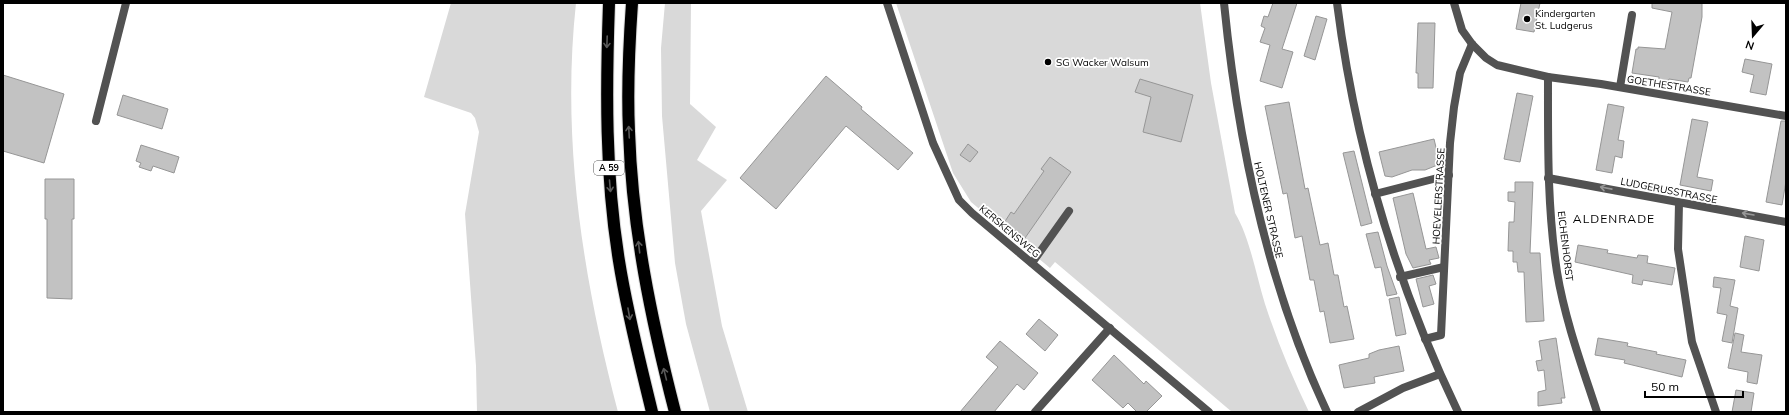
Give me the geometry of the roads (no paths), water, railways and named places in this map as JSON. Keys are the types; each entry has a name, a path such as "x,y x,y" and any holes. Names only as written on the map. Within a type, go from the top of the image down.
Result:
{"highway":[{"name":"A 59","path":"609,3 606,66 607,132 610,184 619,259 632,331 652,412"},
{"name":"A 59","path":"632,3 628,68 628,131 632,185 641,257 654,329 675,412"}],"street":[{"path":"96,121 126,3"},
{"name":"KERSKENSWEG","path":"887,3 934,143 959,200 972,213 1209,412"},
{"name":"HOLTENER STRASSE","path":"1224,3 1237,102 1258,214 1274,273 1293,330 1327,412"},
{"path":"1337,3 1356,116 1375,194 1400,277 1440,374 1458,412"},
{"path":"1454,3 1462,30 1472,44 1486,58 1497,65 1548,77"},
{"path":"1620,88 1632,15"},
{"name":"HOEVELERSTRASSE","path":"1425,338 1441,335 1444,308 1444,267 1454,107 1459,80 1472,44"},
{"name":"GOETHESTRASSE","path":"1548,77 1786,116"},
{"name":"EICHENHORST","path":"1548,77 1548,178 1557,273 1571,329 1597,412"},
{"path":"1375,194 1449,175"},
{"name":"LUDGERUSSTRASSE","path":"1548,178 1786,222"},
{"path":"1679,203 1678,249 1692,342 1716,412"},
{"path":"1032,263 1069,211"},
{"path":"1400,277 1444,267"},
{"path":"1035,412 1110,328"},
{"path":"1358,412 1403,388 1440,374"}],"place":[{"name":"Kindergarten St. Ludgerus","path":"1527,19"},
{"name":"SG Wacker Walsum","path":"1048,62"}],"district":[{"name":"ALDENRADE","path":"1614,219"}]}
